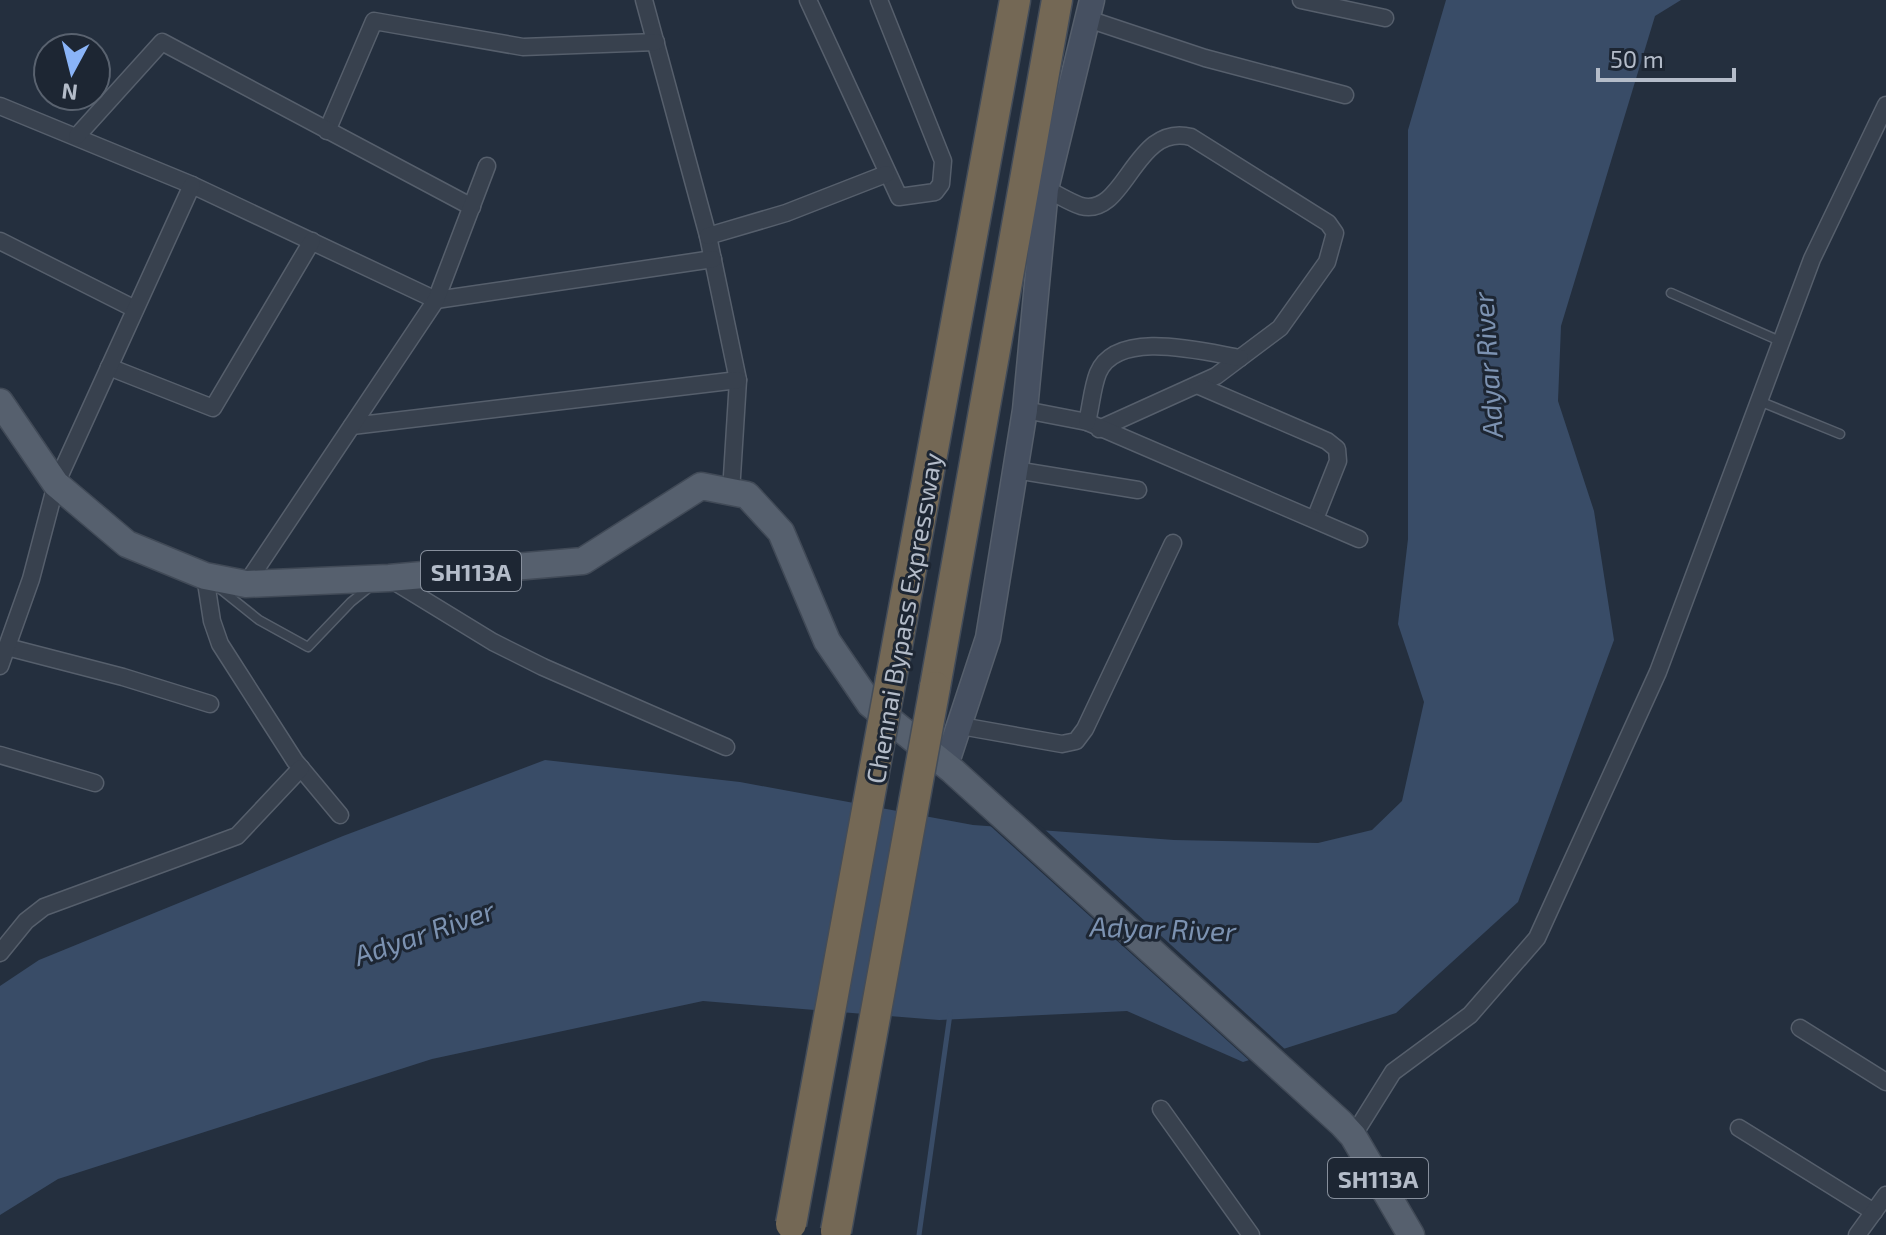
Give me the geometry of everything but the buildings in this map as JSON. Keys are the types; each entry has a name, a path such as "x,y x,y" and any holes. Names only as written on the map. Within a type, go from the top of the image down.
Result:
{"highway":[{"name":"Chennai Bypass Expressway","path":"790,1229 1015,0"},
{"name":"Chennai Bypass Expressway","path":"836,1233 1057,0"}],"main road":[{"name":"SH113A","path":"0,402 56,484 127,544 205,576 246,584 385,578 583,561 701,486 747,495 781,532 827,641 870,704 949,768 1347,1129 1411,1235"}],"street":[{"path":"644,0 708,236 738,380 731,492"},
{"path":"808,0 886,174 901,198 938,189 943,164 879,0"},
{"path":"1301,0 1385,18"},
{"path":"949,768 988,638 1025,410 1046,189 1090,10 1205,58 1345,95"},
{"path":"327,131 374,21 523,47 656,42"},
{"path":"77,136 162,42 472,207"},
{"path":"1347,1129 1393,1072 1470,1015 1537,938 1658,672 1812,259 1881,128 1886,105"},
{"path":"0,106 192,185 436,300 713,259"},
{"path":"1046,189 1082,206 1106,201 1159,138 1176,134 1191,137 1328,223 1335,233 1327,262 1280,328 1197,385 1093,426"},
{"path":"246,584 436,300 487,166"},
{"path":"708,236 786,213 886,174"},
{"path":"0,666 31,579 56,484 192,185"},
{"path":"0,241 135,309"},
{"path":"109,367 213,408 312,241"},
{"path":"1093,426 1099,372 1117,353 1167,345 1240,358"},
{"path":"352,426 738,380"},
{"path":"1197,385 1327,441 1337,449 1338,461 1315,519"},
{"path":"1025,410 1093,426 1188,463 1359,539"},
{"path":"1015,470 1138,490"},
{"path":"961,726 1062,744 1076,741 1085,729 1173,543"},
{"path":"205,576 212,621 220,644 301,768 340,815"},
{"path":"385,578 493,642 543,667 726,747"},
{"path":"7,647 123,677 210,704"},
{"path":"0,755 95,783"},
{"path":"0,953 26,921 44,907 237,836 301,768"},
{"path":"1800,1028 1886,1082"},
{"path":"1161,1109 1251,1235"},
{"path":"1739,1128 1874,1212"},
{"path":"1857,1235 1886,1195"}],"lane":[{"path":"1671,293 1780,341"},
{"path":"1757,400 1840,434"},
{"path":"205,576 259,620 308,647 351,602 385,578"}],"water":[{"name":"Adyar River","path":"1446,0 1681,0 1655,16 1561,326 1558,401 1594,511 1614,640 1518,902 1396,1013 1243,1062 1127,1011 939,1020 703,1001 432,1059 58,1179 0,1215 0,986 39,960 343,836 545,760 740,782 973,825 1174,840 1318,843 1372,830 1402,801 1424,702 1398,624 1408,539 1408,130"}],"pier":[{"path":"986,822 1041,826 1288,1052 1252,1063"}],"waterway":[{"path":"919,1235 950,1014"}]}
